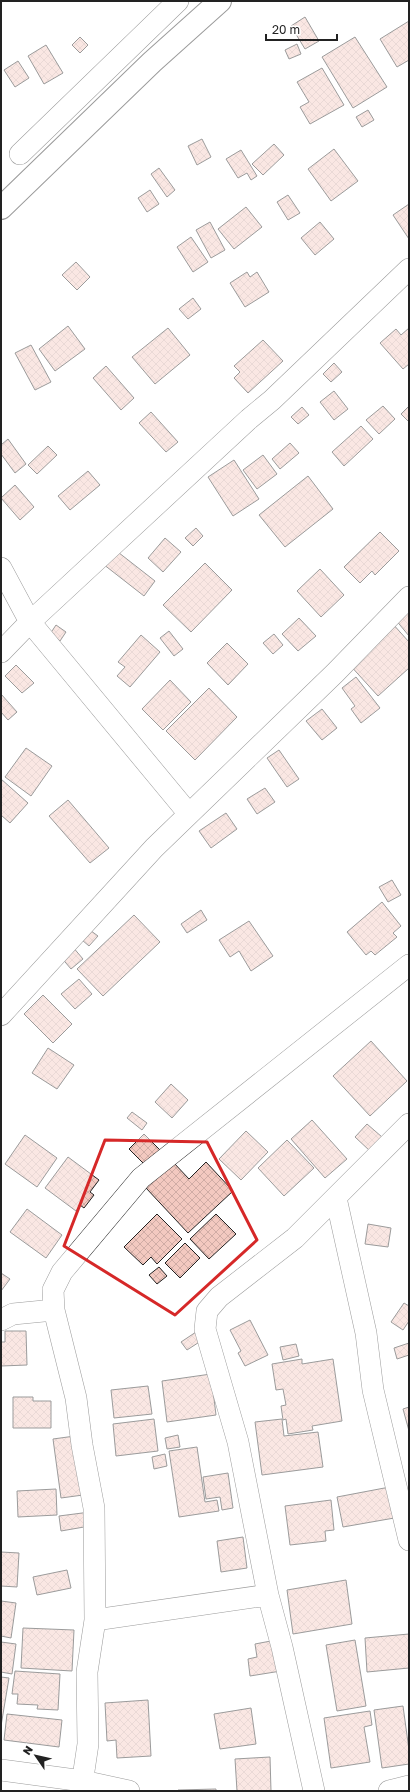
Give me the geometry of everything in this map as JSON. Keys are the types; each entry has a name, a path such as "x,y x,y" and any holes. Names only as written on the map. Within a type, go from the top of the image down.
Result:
{"main road":[{"path":"1,208 152,62 220,1"}],"street":[{"path":"20,154 178,1"},
{"path":"1,652 30,622 272,400 409,269"},
{"path":"1,568 30,622 189,814"},
{"path":"1,1015 154,848 335,673 409,597"},
{"path":"82,1786 88,1744 87,1672 95,1620 94,1508 82,1445 76,1398 54,1310 53,1290 62,1272 141,1178 409,965"},
{"path":"314,1791 282,1647 268,1595 238,1442 205,1328 206,1311 219,1297 295,1238 409,1124"},
{"path":"336,1198 366,1333 373,1390 409,1540"},
{"path":"1,1320 13,1314 54,1310"},
{"path":"95,1620 268,1595"},
{"path":"1,1770 82,1786 129,1791"},
{"path":"389,1791 409,1786"}],"highlighted area":[{"path":"105,1140 207,1142 257,1240 175,1315 64,1246"}],"building":[{"path":"305,17 319,41 305,49 291,26"},
{"path":"409,21 409,60 397,67 380,39"},
{"path":"80,37 88,45 80,53 72,45"},
{"path":"355,37 387,87 353,108 322,57"},
{"path":"297,44 301,54 289,59 285,50"},
{"path":"46,45 63,73 44,84 28,56"},
{"path":"18,61 29,78 15,87 4,70"},
{"path":"322,68 344,105 310,124 300,107 309,102 297,82"},
{"path":"368,110 374,120 362,127 356,117"},
{"path":"202,139 211,157 197,165 188,146"},
{"path":"274,144 284,155 263,175 252,164"},
{"path":"334,149 358,181 331,201 308,169"},
{"path":"241,150 257,176 251,180 247,173 238,178 226,159"},
{"path":"159,168 175,190 167,197 151,174"},
{"path":"150,190 159,204 147,212 138,198"},
{"path":"288,195 300,213 288,220 277,202"},
{"path":"409,204 409,239 393,215"},
{"path":"246,207 262,227 234,249 218,229"},
{"path":"210,222 225,250 211,258 196,230"},
{"path":"320,222 334,239 315,255 301,238"},
{"path":"191,237 208,262 193,272 177,247"},
{"path":"76,262 90,277 77,290 62,275"},
{"path":"247,272 250,277 257,272 269,292 245,307 230,283"},
{"path":"193,298 201,309 188,319 179,309"},
{"path":"68,326 85,349 55,371 39,349"},
{"path":"168,328 190,355 155,384 132,357"},
{"path":"409,328 409,364 403,369 380,343 396,329 401,335"},
{"path":"263,340 283,361 248,393 234,378 240,372 234,366"},
{"path":"31,345 51,382 35,390 15,353"},
{"path":"334,363 342,372 331,382 323,374"},
{"path":"106,366 134,398 121,410 93,378"},
{"path":"334,391 348,409 334,420 320,402"},
{"path":"383,406 395,419 379,434 366,420"},
{"path":"409,406 409,422 401,414"},
{"path":"302,407 309,415 298,424 291,417"},
{"path":"151,412 178,442 166,452 139,423"},
{"path":"361,426 373,439 344,466 332,452"},
{"path":"8,439 26,464 15,473 1,454 1,445"},
{"path":"290,443 299,453 280,469 272,459"},
{"path":"48,446 57,455 37,474 28,465"},
{"path":"263,455 277,474 257,489 243,470"},
{"path":"234,460 259,499 233,516 208,477"},
{"path":"88,471 100,485 70,510 58,496"},
{"path":"308,476 333,509 285,547 259,515"},
{"path":"15,485 34,507 20,520 1,498"},
{"path":"196,528 203,536 193,546 185,538"},
{"path":"380,532 399,551 375,575 372,571 360,583 344,567"},
{"path":"165,538 181,552 163,572 148,558"},
{"path":"114,549 155,581 144,596 103,564"},
{"path":"205,563 232,590 191,632 163,605"},
{"path":"320,569 344,595 321,617 297,591"},
{"path":"409,610 409,636 395,619"},
{"path":"299,618 316,636 298,651 282,634"},
{"path":"392,623 409,642 409,668 378,696 348,663"},
{"path":"56,625 66,632 60,641 50,634"},
{"path":"169,631 183,649 174,656 160,638"},
{"path":"274,634 283,645 273,654 263,643"},
{"path":"141,635 160,652 130,687 117,676 125,667 118,662"},
{"path":"227,643 248,664 228,685 207,663"},
{"path":"16,665 34,683 22,693 5,676"},
{"path":"356,677 380,708 361,723 351,709 355,706 342,688"},
{"path":"170,680 191,702 163,730 142,709"},
{"path":"209,688 237,717 195,760 166,731"},
{"path":"1,694 17,712 8,720 1,712"},
{"path":"322,709 337,728 322,740 306,721"},
{"path":"26,748 52,766 31,796 5,777"},
{"path":"279,750 299,779 287,787 267,758"},
{"path":"1,779 28,803 10,823 1,815"},
{"path":"265,788 275,802 257,814 247,799"},
{"path":"68,800 109,848 90,863 49,816"},
{"path":"226,813 237,829 211,848 199,831"},
{"path":"392,880 401,895 388,902 379,887"},
{"path":"382,902 401,926 393,933 397,937 375,955 371,951 366,955 347,932"},
{"path":"201,910 207,920 187,933 181,924"},
{"path":"134,915 160,942 103,996 77,969"},
{"path":"249,921 273,956 251,971 239,951 230,957 219,940"},
{"path":"83,925 98,936 89,946 75,934"},
{"path":"72,946 83,959 71,969 60,956"},
{"path":"79,979 92,994 75,1009 61,994"},
{"path":"43,995 72,1024 53,1043 24,1014"},
{"path":"371,1041 407,1081 370,1116 333,1076"},
{"path":"48,1048 74,1065 57,1089 32,1073"},
{"path":"171,1084 188,1100 172,1118 155,1102"},
{"path":"132,1112 147,1123 142,1130 127,1118"},
{"path":"312,1120 347,1159 325,1178 291,1139"},
{"path":"367,1124 382,1137 370,1151 355,1137"},
{"path":"246,1131 268,1152 241,1180 219,1159"},
{"path":"144,1134 160,1150 145,1165 129,1149"},
{"path":"25,1135 57,1158 37,1187 5,1164"},
{"path":"287,1140 314,1168 284,1196 258,1168"},
{"path":"68,1157 99,1180 90,1192 94,1195 84,1208 80,1205 76,1211 45,1188"},
{"path":"173,1162 189,1179 206,1162 233,1191 188,1233 146,1188"},
{"path":"27,1209 62,1235 46,1258 10,1232"},
{"path":"157,1214 182,1239 157,1264 151,1257 143,1265 124,1247"},
{"path":"216,1214 236,1234 209,1259 190,1239"},
{"path":"368,1224 391,1228 388,1247 365,1244"},
{"path":"185,1243 200,1258 180,1278 165,1263"},
{"path":"159,1267 167,1276 157,1284 149,1275"},
{"path":"1,1273 10,1279 1,1291"},
{"path":"404,1303 409,1306 409,1321 403,1330 391,1322"},
{"path":"250,1320 268,1355 245,1366 238,1353 241,1351 230,1330"},
{"path":"199,1330 204,1339 187,1350 181,1342"},
{"path":"5,1331 26,1331 27,1365 1,1366 1,1342 5,1342"},
{"path":"409,1343 409,1355 397,1359 394,1348"},
{"path":"296,1344 299,1356 283,1360 280,1347"},
{"path":"302,1359 302,1364 333,1359 342,1421 312,1426 313,1430 288,1434 286,1419 283,1420 281,1406 286,1405 283,1389 276,1390 272,1364"},
{"path":"211,1374 216,1415 167,1422 162,1381"},
{"path":"148,1386 152,1414 114,1418 111,1390"},
{"path":"13,1397 33,1397 33,1401 51,1401 51,1428 13,1428"},
{"path":"409,1407 409,1431 403,1409"},
{"path":"154,1419 158,1451 116,1456 113,1424"},
{"path":"282,1419 284,1436 318,1432 323,1467 262,1475 255,1422"},
{"path":"178,1435 180,1447 167,1449 165,1438"},
{"path":"75,1436 83,1495 61,1498 53,1439"},
{"path":"197,1447 205,1502 217,1500 219,1511 179,1517 169,1451"},
{"path":"165,1454 167,1466 154,1469 152,1457"},
{"path":"228,1473 233,1508 222,1510 220,1497 206,1499 203,1477"},
{"path":"395,1486 400,1517 343,1527 337,1497"},
{"path":"56,1489 57,1515 18,1517 17,1491"},
{"path":"331,1500 334,1530 325,1531 326,1541 290,1545 285,1506"},
{"path":"90,1512 91,1520 84,1521 84,1527 61,1531 59,1516"},
{"path":"243,1537 247,1568 221,1572 217,1541"},
{"path":"1,1552 19,1553 17,1587 1,1586"},
{"path":"67,1570 71,1588 37,1595 33,1577"},
{"path":"346,1580 352,1624 293,1634 287,1590"},
{"path":"1,1601 16,1603 11,1638 1,1636"},
{"path":"23,1628 74,1630 72,1671 21,1668"},
{"path":"409,1634 409,1668 367,1672 365,1638"},
{"path":"276,1640 281,1671 250,1676 248,1659 257,1657 255,1644"},
{"path":"355,1640 366,1706 337,1711 326,1645"},
{"path":"1,1642 16,1644 12,1674 1,1672"},
{"path":"15,1671 60,1674 58,1710 37,1709 38,1705 17,1704 18,1694 12,1694"},
{"path":"1,1677 9,1678 1,1726"},
{"path":"148,1700 151,1756 117,1758 116,1740 107,1741 105,1703"},
{"path":"403,1706 409,1750 409,1764 382,1768 374,1710"},
{"path":"251,1708 256,1744 220,1749 214,1714"},
{"path":"370,1711 372,1725 364,1727 370,1762 331,1768 324,1718"},
{"path":"7,1714 62,1720 59,1747 4,1740"},
{"path":"270,1757 271,1791 237,1791 235,1759"},
{"path":"216,1789 216,1791 178,1791 178,1790"}]}
